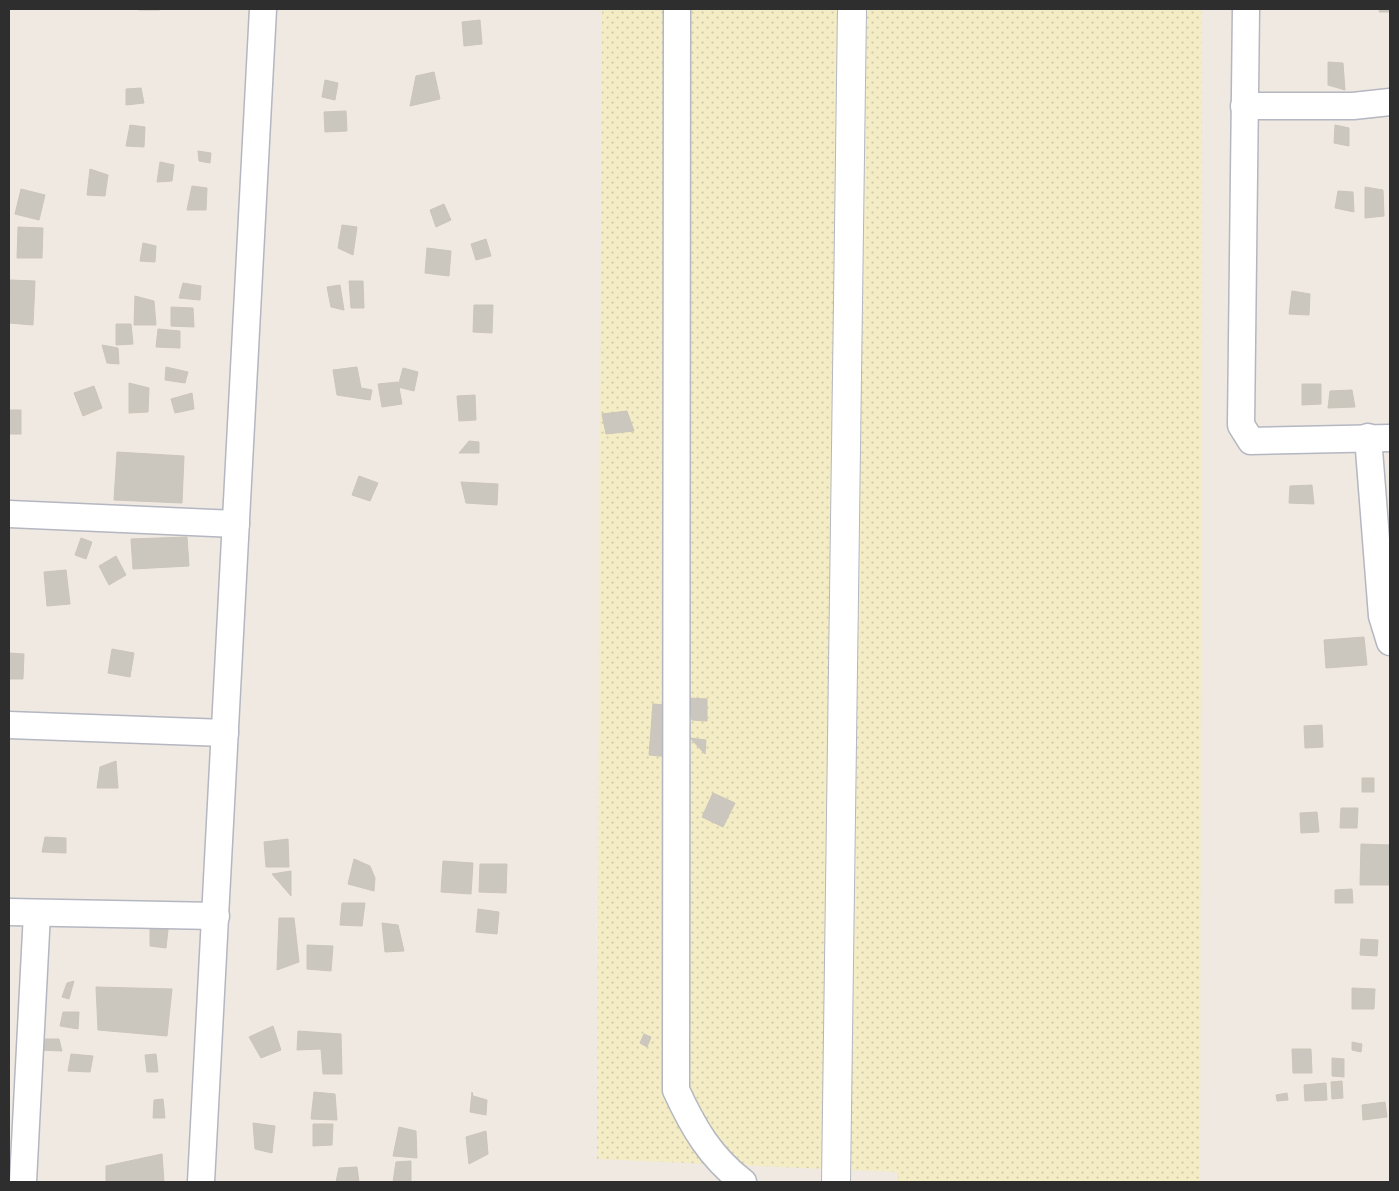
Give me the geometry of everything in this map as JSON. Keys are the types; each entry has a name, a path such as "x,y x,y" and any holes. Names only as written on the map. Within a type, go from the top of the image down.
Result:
{"street":[{"path":"201,1182 263,9"},
{"path":"677,9 676,1090 693,1127 724,1167 743,1182"},
{"path":"836,1182 852,9"},
{"path":"1246,9 1242,426 1251,441 1379,438 1382,616 1390,642"},
{"path":"1244,106 1352,106 1390,102"},
{"path":"9,514 236,524"},
{"path":"9,725 226,733"},
{"path":"9,912 216,916"},
{"path":"23,1182 37,913"}],"sand":[{"path":"602,9 1202,9 1200,1182 898,1182 898,1172 597,1159"}],"building":[{"path":"159,9 159,10 139,10"},
{"path":"1380,9 1390,9 1390,12 1379,12"},
{"path":"480,20 482,44 464,46 462,22"},
{"path":"1328,62 1343,63 1345,90 1328,85"},
{"path":"434,72 440,99 410,106 416,76"},
{"path":"325,80 338,83 335,100 322,97"},
{"path":"141,88 144,103 126,105 126,89"},
{"path":"346,111 347,131 325,132 324,112"},
{"path":"130,125 145,127 144,147 126,146"},
{"path":"1335,125 1349,128 1349,146 1334,143"},
{"path":"198,151 211,153 210,163 199,161"},
{"path":"160,162 174,165 172,181 157,182"},
{"path":"90,169 108,175 105,196 87,195"},
{"path":"192,186 207,188 206,210 187,210"},
{"path":"1365,187 1383,190 1384,216 1365,218"},
{"path":"21,189 45,195 39,220 15,214"},
{"path":"1338,191 1353,192 1354,212 1335,208"},
{"path":"444,204 451,220 436,227 430,210"},
{"path":"342,225 357,227 353,255 338,248"},
{"path":"18,227 43,228 42,258 17,258"},
{"path":"486,239 491,256 476,260 471,244"},
{"path":"143,243 156,246 155,262 140,261"},
{"path":"427,248 451,251 449,276 425,273"},
{"path":"10,280 35,281 33,325 9,323"},
{"path":"349,281 363,281 364,308 351,308"},
{"path":"183,283 201,286 200,300 179,298"},
{"path":"340,285 344,310 331,307 327,287"},
{"path":"1292,291 1310,294 1309,315 1289,314"},
{"path":"135,296 154,301 156,325 134,325"},
{"path":"474,305 493,305 492,333 473,332"},
{"path":"171,307 193,308 194,327 171,326"},
{"path":"116,324 131,324 133,344 116,345"},
{"path":"158,329 180,331 180,348 156,347"},
{"path":"102,345 118,348 119,364 107,363"},
{"path":"166,367 188,372 185,383 165,380"},
{"path":"357,367 361,388 372,390 370,400 337,395 333,370"},
{"path":"403,368 418,372 414,391 398,387"},
{"path":"398,382 402,404 382,407 378,384"},
{"path":"129,383 149,388 148,412 129,413"},
{"path":"1302,384 1321,384 1321,404 1302,405"},
{"path":"94,386 102,408 83,416 74,393"},
{"path":"1352,390 1355,407 1328,408 1330,391"},
{"path":"192,393 194,409 175,413 171,399"},
{"path":"475,395 476,420 459,421 457,396"},
{"path":"9,410 21,410 21,434 9,434"},
{"path":"627,411 634,431 606,434 602,414"},
{"path":"469,441 479,442 479,453 459,453"},
{"path":"117,452 184,456 182,503 114,500"},
{"path":"359,476 378,483 370,501 352,495"},
{"path":"461,482 498,484 497,505 466,503"},
{"path":"1312,485 1314,504 1289,503 1290,486"},
{"path":"187,537 189,566 133,569 131,539"},
{"path":"81,538 92,542 86,559 75,555"},
{"path":"116,556 126,575 109,585 99,566"},
{"path":"66,570 70,604 47,606 44,572"},
{"path":"1364,637 1367,665 1326,668 1324,640"},
{"path":"112,649 134,653 130,677 108,673"},
{"path":"9,653 24,654 23,679 9,679"},
{"path":"689,698 707,699 707,721 692,720"},
{"path":"653,704 675,706 671,757 649,755"},
{"path":"1322,725 1323,747 1305,748 1304,726"},
{"path":"690,738 706,740 705,754"},
{"path":"116,761 118,788 97,788 100,767"},
{"path":"1362,778 1374,778 1374,792 1362,792"},
{"path":"713,793 735,803 723,827 702,817"},
{"path":"1341,808 1358,808 1357,828 1340,828"},
{"path":"1317,812 1319,832 1301,833 1300,813"},
{"path":"45,837 66,838 66,853 42,852"},
{"path":"288,839 289,867 266,867 264,842"},
{"path":"1361,844 1390,845 1390,885 1360,885"},
{"path":"354,859 370,866 375,878 374,891 348,884"},
{"path":"443,861 473,863 471,894 441,892"},
{"path":"480,864 507,864 506,893 479,892"},
{"path":"291,871 291,896 272,874"},
{"path":"1352,889 1353,903 1335,903 1335,890"},
{"path":"342,903 365,903 362,926 340,925"},
{"path":"478,909 499,912 497,934 476,932"},
{"path":"279,918 294,918 299,962 277,970"},
{"path":"169,921 166,948 150,946 150,925"},
{"path":"382,923 398,925 404,951 385,952"},
{"path":"1361,939 1378,940 1377,956 1360,955"},
{"path":"307,945 333,946 331,971 307,969"},
{"path":"74,981 69,999 62,997 67,983"},
{"path":"96,987 172,989 167,1036 98,1030"},
{"path":"1352,988 1375,989 1374,1009 1352,1009"},
{"path":"63,1012 79,1012 78,1029 60,1026"},
{"path":"273,1026 281,1050 261,1058 249,1037"},
{"path":"298,1031 341,1034 342,1074 323,1074 321,1049 297,1050"},
{"path":"644,1034 651,1037 647,1047 640,1043"},
{"path":"38,1039 59,1039 62,1051 38,1050"},
{"path":"1352,1042 1362,1044 1361,1052 1352,1050"},
{"path":"1292,1049 1311,1049 1312,1073 1293,1073"},
{"path":"71,1054 93,1056 90,1072 68,1071"},
{"path":"156,1054 158,1072 147,1072 145,1055"},
{"path":"1332,1058 1344,1059 1344,1077 1332,1076"},
{"path":"1342,1081 1343,1098 1332,1099 1331,1082"},
{"path":"1326,1083 1327,1100 1305,1101 1304,1085"},
{"path":"314,1092 335,1094 337,1120 311,1119"},
{"path":"472,1092 473,1096 487,1100 486,1115 470,1112"},
{"path":"1287,1093 1288,1100 1277,1101 1276,1095"},
{"path":"163,1099 165,1118 153,1118 154,1100"},
{"path":"1385,1102 1387,1117 1363,1120 1362,1105"},
{"path":"253,1123 275,1126 272,1153 255,1149"},
{"path":"313,1124 333,1124 332,1145 313,1146"},
{"path":"399,1127 416,1131 417,1158 393,1156"},
{"path":"486,1131 488,1154 469,1164 466,1137"},
{"path":"162,1154 164,1182 106,1182 106,1166"},
{"path":"411,1161 411,1182 393,1182 396,1162"},
{"path":"357,1167 359,1182 336,1182 339,1168"}]}
